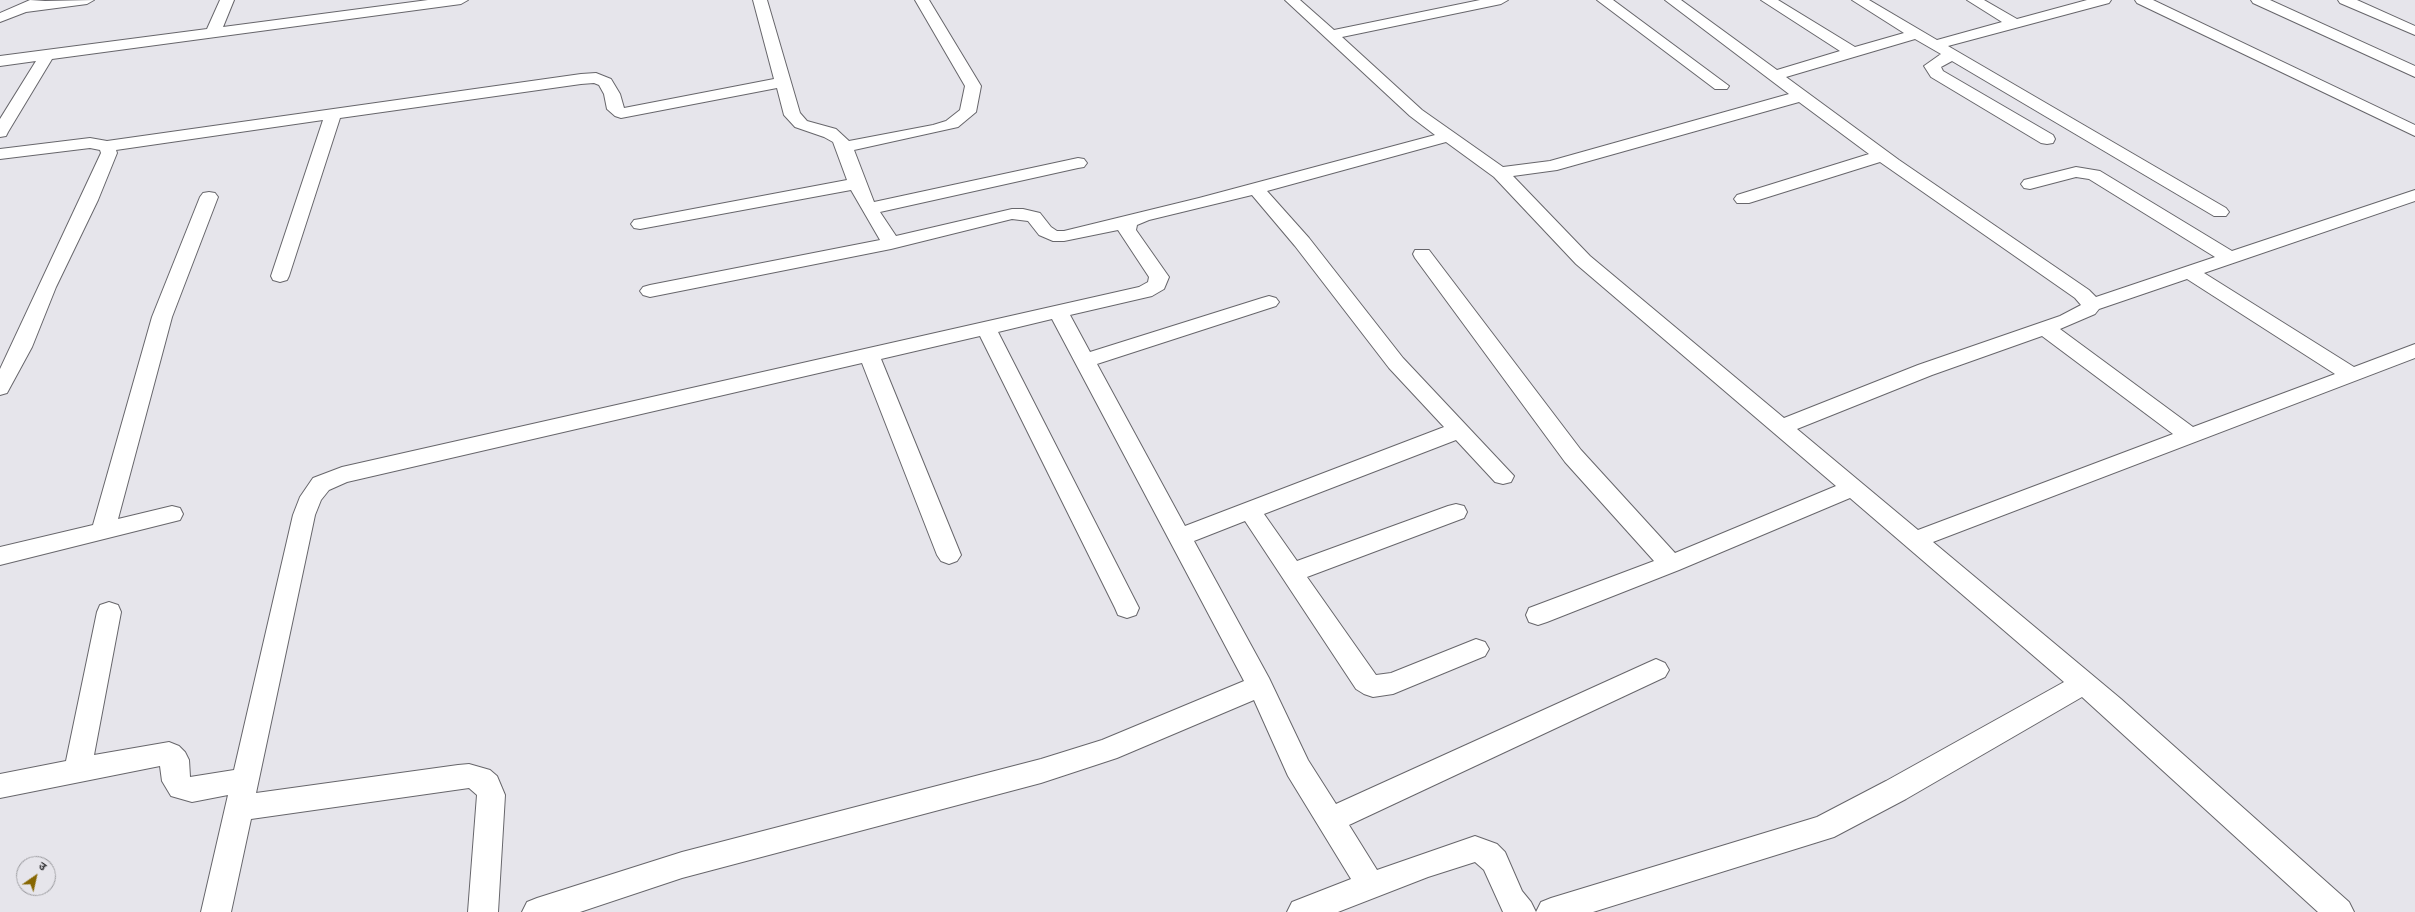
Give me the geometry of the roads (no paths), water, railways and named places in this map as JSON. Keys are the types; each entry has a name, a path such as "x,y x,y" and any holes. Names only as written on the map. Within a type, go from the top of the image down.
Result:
{"street":[{"path":"0,18 43,0"},
{"path":"25,8 86,0"},
{"path":"213,33 228,0"},
{"path":"0,61 461,0"},
{"path":"760,0 792,115 801,124 830,134 839,139 844,147 856,184 869,209 891,243"},
{"path":"844,147 936,129 952,124 968,112 973,86 922,0"},
{"path":"1292,0 1416,113 1500,173 1583,260 2084,684 2339,912"},
{"path":"1331,35 1501,0"},
{"path":"1604,0 1721,86"},
{"path":"1672,0 1882,156 2082,294 2092,305"},
{"path":"1768,0 1852,52"},
{"path":"1860,0 1915,34 2220,212"},
{"path":"1974,0 2014,23"},
{"path":"1934,45 2104,0"},
{"path":"2142,0 2415,131"},
{"path":"2258,0 2414,72"},
{"path":"2345,0 2415,31"},
{"path":"1774,76 1915,34"},
{"path":"0,132 47,55"},
{"path":"1951,55 1932,66 1937,74 2047,139"},
{"path":"0,154 90,143 107,146 592,78 604,82 612,94 616,109 622,113 784,82"},
{"path":"1500,173 1551,166 1801,96"},
{"path":"280,276 333,115"},
{"path":"650,291 891,243 1012,214 1023,214 1034,217 1045,231 1053,236 1064,236 1129,222 1143,216 1256,189 1448,136"},
{"path":"0,388 22,347 46,287 89,200 109,153 107,146"},
{"path":"1743,199 1882,156"},
{"path":"869,209 1078,163"},
{"path":"2030,184 2076,172 2094,175 2230,258"},
{"path":"640,224 856,184"},
{"path":"1256,189 1307,248 1396,364 1503,476"},
{"path":"1781,427 1925,370 2045,328 2088,310 2092,305 2415,195"},
{"path":"103,531 162,317 209,197"},
{"path":"216,912 304,515 311,497 321,484 342,475 1144,292 1157,285 1159,276 1127,230 1129,222"},
{"path":"1422,254 1573,456 1671,564"},
{"path":"2189,272 2352,375"},
{"path":"1085,361 1269,302"},
{"path":"1058,312 1260,686 1298,768 1332,820 1371,886"},
{"path":"2045,328 2190,436"},
{"path":"987,329 1128,608"},
{"path":"1915,540 2415,351"},
{"path":"869,355 949,556"},
{"path":"1180,537 1459,430"},
{"path":"1538,615 1671,564 1853,488"},
{"path":"1249,510 1365,681 1373,686 1393,683 1476,648"},
{"path":"1291,573 1456,512"},
{"path":"0,556 172,514"},
{"path":"77,772 109,612"},
{"path":"1332,820 1656,670"},
{"path":"1551,912 1633,885 1664,878 1824,828 1896,790 2084,684"},
{"path":"537,912 682,865 1041,770 1092,755 1260,686"},
{"path":"0,786 77,772 160,754 169,754 175,760 176,781 181,787 192,790 245,780"},
{"path":"239,808 458,777 469,776 480,779 487,785 491,795 483,912"},
{"path":"1302,912 1475,849 1487,853 1495,861 1512,901 1521,912"}]}
